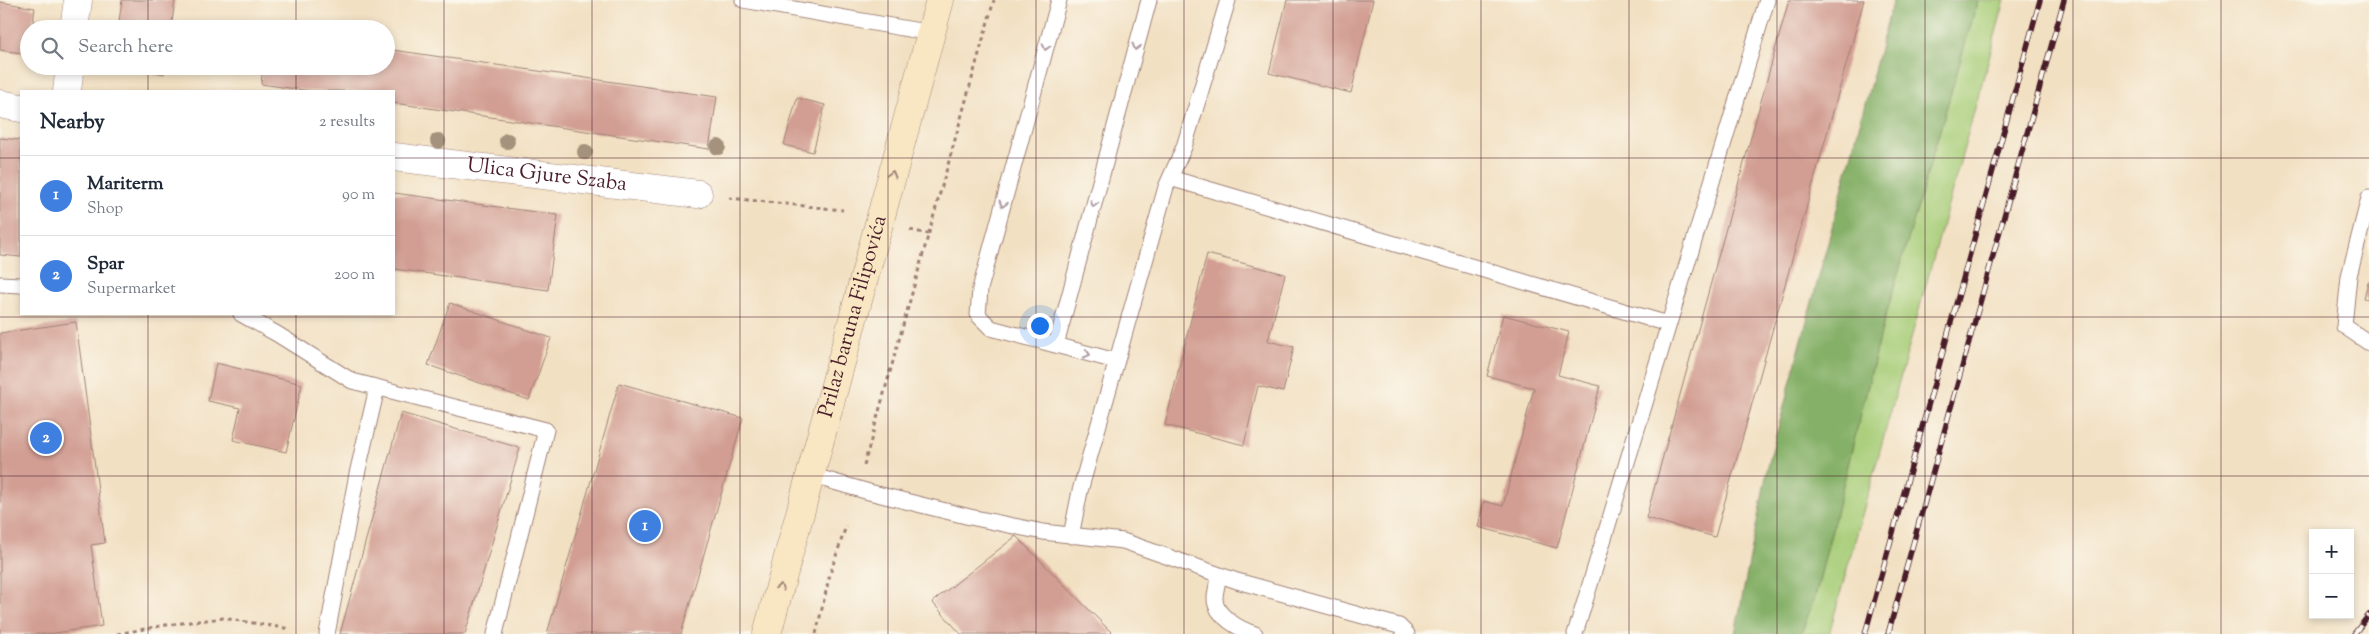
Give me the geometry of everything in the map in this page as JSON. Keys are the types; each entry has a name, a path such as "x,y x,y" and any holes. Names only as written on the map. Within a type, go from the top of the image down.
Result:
{"main road":[{"name":"Prilaz baruna Filipovića","path":"767,634 940,0"}],"street":[{"path":"75,20 78,0"},
{"path":"66,90 69,75"},
{"path":"0,104 20,108"},
{"name":"Ulica Gjure Szaba","path":"395,157 698,194"}],"lane":[{"path":"743,0 931,33"},
{"path":"1059,0 980,289 978,314 991,328 1116,361"},
{"path":"1056,345 1149,0"},
{"path":"1071,536 1080,490 1163,196 1184,147 1228,0"},
{"path":"1575,634 1766,0"},
{"path":"1170,178 1668,324"},
{"path":"2369,198 2349,276 2344,326 2369,343"},
{"path":"0,284 20,285"},
{"path":"243,315 352,381 546,430 495,634"},
{"path":"327,634 357,474 377,388"},
{"path":"810,474 869,492 970,517 1043,532 1123,541 1219,575 1399,626 1407,634"},
{"path":"1219,575 1215,600 1219,610 1244,631 1255,634"}],"path":[{"path":"864,465 994,0"},
{"path":"698,194 843,210"},
{"path":"905,229 928,234"},
{"path":"816,634 830,574 846,526"},
{"path":"117,634 166,625 223,618 290,629"}],"green space":[{"path":"1893,0 1978,0 1883,325 1815,597 1801,634 1735,634 1768,466"},
{"path":"1978,0 2005,0 1829,634 1801,634 1815,597 1883,325"}],"building":[{"path":"122,0 175,0 172,20 119,20"},
{"path":"1287,0 1373,0 1351,93 1269,73"},
{"path":"1789,0 1864,0 1715,537 1646,518"},
{"path":"0,2 35,8 33,20 20,20 20,53 0,50"},
{"path":"395,50 717,97 709,149 395,103 395,90 303,90 261,84 262,75 395,75"},
{"path":"797,98 825,105 813,152 784,145"},
{"path":"0,138 20,140 20,257 0,255"},
{"path":"395,193 558,215 548,290 395,269"},
{"path":"1207,254 1285,274 1268,341 1294,347 1283,392 1258,386 1244,445 1165,425"},
{"path":"2369,282 2369,299 2364,298"},
{"path":"450,303 551,338 529,400 428,365"},
{"path":"1503,315 1569,332 1558,375 1600,386 1557,548 1478,527 1484,501 1503,506 1534,388 1487,376"},
{"path":"76,322 105,543 91,545 102,626 48,634 0,634 0,333"},
{"path":"216,363 302,384 286,452 233,440 240,408 208,401"},
{"path":"619,383 743,418 681,634 547,634"},
{"path":"401,413 520,448 465,634 340,634"},
{"path":"1016,536 1113,634 961,634 932,602"}],"railway":[{"path":"1865,634 2040,0"},
{"path":"1888,634 2064,0"},
{"path":"2354,634 2369,615"}],"place":[{"name":"Spar","path":"46,438"},
{"name":"Mariterm","path":"645,526"}]}
